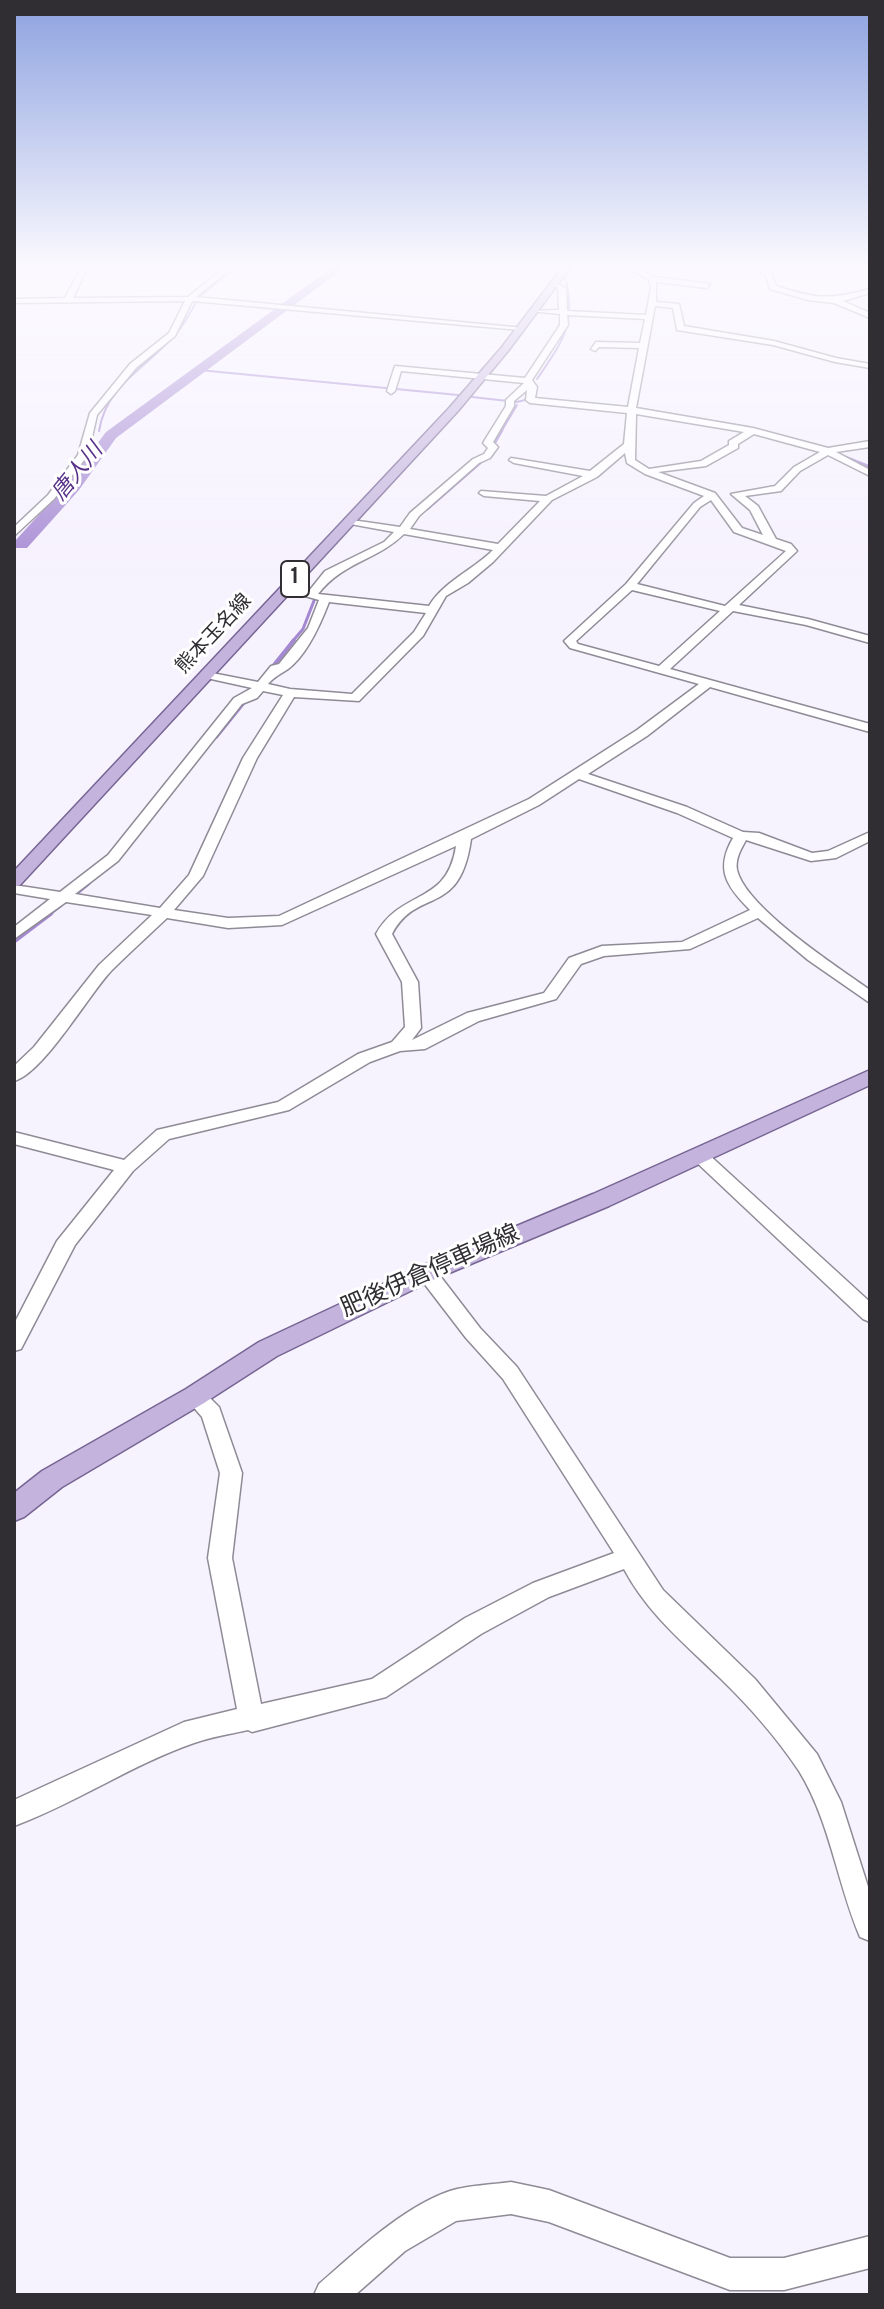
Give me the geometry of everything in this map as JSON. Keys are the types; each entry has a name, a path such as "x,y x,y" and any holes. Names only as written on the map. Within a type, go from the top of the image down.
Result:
{"main road":[{"name":"熊本玉名線","path":"14,881 483,376"},
{"name":"肥後伊倉停車場線","path":"14,1509 52,1479 195,1396 268,1349 427,1273 700,1156 870,1077"}],"street":[{"path":"14,533 51,497 77,463 85,448 93,415 125,376"},
{"path":"391,390 396,376"},
{"path":"483,376 533,387 530,400 633,409 753,431 826,450 858,470 870,473"},
{"path":"431,610 311,596 329,573 379,549 476,461 487,456 493,447 488,443 510,401 532,376"},
{"path":"206,674 290,693 355,698 419,634 442,594 464,581 502,548 506,539 548,499 594,475 627,446 639,376"},
{"path":"648,472 703,464 735,446 732,443 753,431"},
{"path":"771,540 754,508 736,494 778,489 790,473 826,450 868,444 866,431"},
{"path":"627,446 630,461 648,472 712,495 738,530 771,540 792,551 663,669"},
{"path":"514,460 594,475"},
{"path":"484,493 548,499"},
{"path":"712,495 697,505 630,586 570,641 574,646 870,728"},
{"path":"349,521 502,548"},
{"path":"303,570 329,573"},
{"path":"630,586 808,622 870,640"},
{"path":"14,934 72,897 113,858 238,701 253,695 275,669 283,667 313,629 320,598"},
{"path":"14,889 228,923 282,920 464,837 579,775 707,684"},
{"path":"14,1076 40,1051 105,968 165,911 196,876 250,758 290,693"},
{"path":"579,775 682,810 741,836 754,836 811,857 822,857 870,836"},
{"path":"741,836 730,856 729,867 732,878 759,912 870,998"},
{"path":"398,1046 413,1028 412,995 410,982 384,934 386,927 393,919 449,886 457,878 464,837"},
{"path":"14,1343 67,1241 127,1167 163,1134 283,1106 364,1058 398,1046 419,1045 473,1017 550,996 572,963 588,956 602,951 685,946 759,912"},
{"path":"14,1138 127,1167"},
{"path":"700,1156 870,1314"},
{"path":"427,1273 473,1333 510,1373 629,1557 644,1588 678,1626 745,1686 808,1762 825,1793 858,1904 870,1927"},
{"path":"195,1396 211,1413 231,1473 220,1558 252,1720"},
{"path":"14,1813 46,1801 99,1772 193,1731 252,1720 377,1689 473,1626 541,1590 629,1557"},
{"path":"330,2295 394,2240 452,2206 511,2198 549,2206 730,2274 755,2277 804,2273 870,2252"}],"waterway":[{"path":"99,431 109,402 132,376"},
{"name":"唐人川","path":"21,544 73,487 111,435 192,376"},
{"path":"259,376 458,395"},
{"path":"472,397 517,402 525,400 528,393"},
{"path":"501,432 517,405"},
{"path":"637,408 748,427"},
{"path":"494,444 502,430"},
{"path":"845,457 870,467"},
{"path":"427,509 481,462"},
{"path":"292,642 303,629 317,593"},
{"path":"274,665 294,640"},
{"path":"216,737 245,701"},
{"path":"72,897 89,883"},
{"path":"48,915 61,905"},
{"path":"14,941 51,913"}]}
